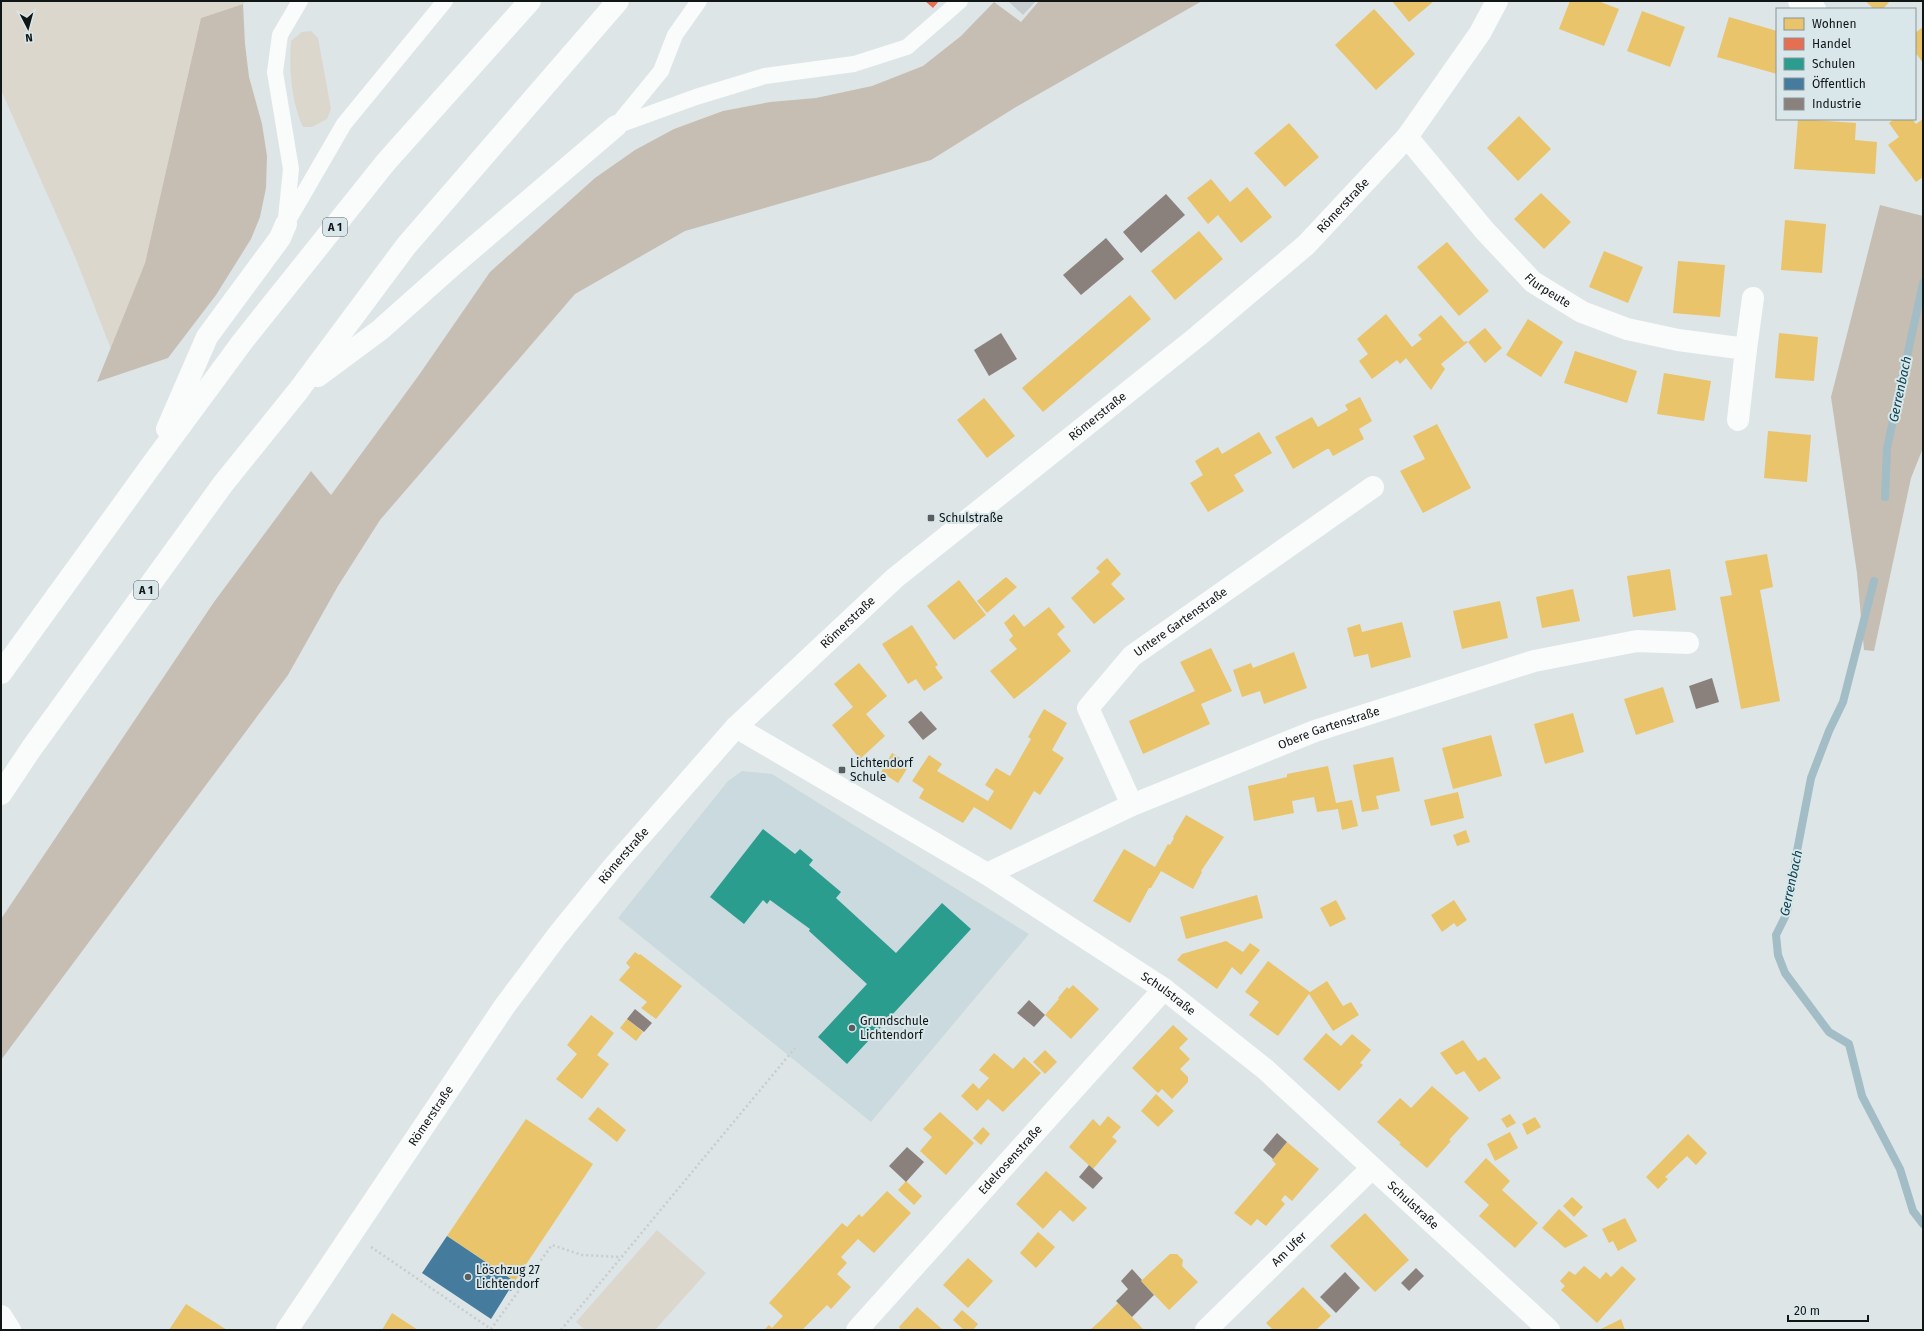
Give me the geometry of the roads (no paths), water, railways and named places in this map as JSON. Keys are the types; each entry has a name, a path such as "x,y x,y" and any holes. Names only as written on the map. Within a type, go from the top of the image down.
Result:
{"main road":[{"name":"A 1","path":"1,673 153,463 244,341 386,162 530,1"},
{"name":"A 1","path":"1,794 31,749 224,484 298,391 406,246 618,1"},
{"name":"Römerstraße","path":"287,1330 504,1007 553,942 614,866 736,727 895,578 1198,336 1306,245 1407,137 1480,33 1497,1"},
{"path":"1799,1 1813,8"},
{"path":"298,391 380,330 453,265 616,126"},
{"name":"Flurpeute","path":"1407,137 1485,231 1533,282 1582,312 1627,329 1678,340 1746,348"},
{"path":"153,463 207,337 280,238 286,224"},
{"path":"1738,420 1753,298"},
{"name":"Untere Gartenstraße","path":"1132,805 1088,708 1132,656 1373,487"},
{"name":"Obere Gartenstraße","path":"987,874 1132,805 1315,731 1534,661 1638,641 1688,643"},
{"name":"Schulstraße","path":"736,727 987,874 1164,989 1265,1069 1550,1330"},
{"name":"Edelrosenstraße","path":"857,1330 1164,989"},
{"name":"Am Ufer","path":"1206,1330 1372,1168"},
{"path":"1,1316 10,1330"}],"lane":[{"path":"286,224 291,169 275,72 280,35 300,1"},
{"path":"286,224 344,124 445,1"},
{"path":"616,126 661,71 675,35 699,1"},
{"path":"616,126 696,97 765,76 854,64 907,47 960,1"}],"waterway":[{"name":"Gerrenbach","path":"1885,497 1887,448 1923,283"},
{"name":"Gerrenbach","path":"1874,581 1843,702 1829,731 1811,778 1787,913 1776,935 1778,955 1785,973 1829,1032 1849,1044 1862,1096 1900,1169 1913,1211 1923,1224"}],"place":[{"name":"Schulstraße","path":"931,518"},
{"name":"Lichtendorf Schule","path":"842,770"},
{"name":"Grundschule Lichtendorf","path":"852,1028"},
{"name":"Löschzug 27 Lichtendorf","path":"468,1277"}]}
